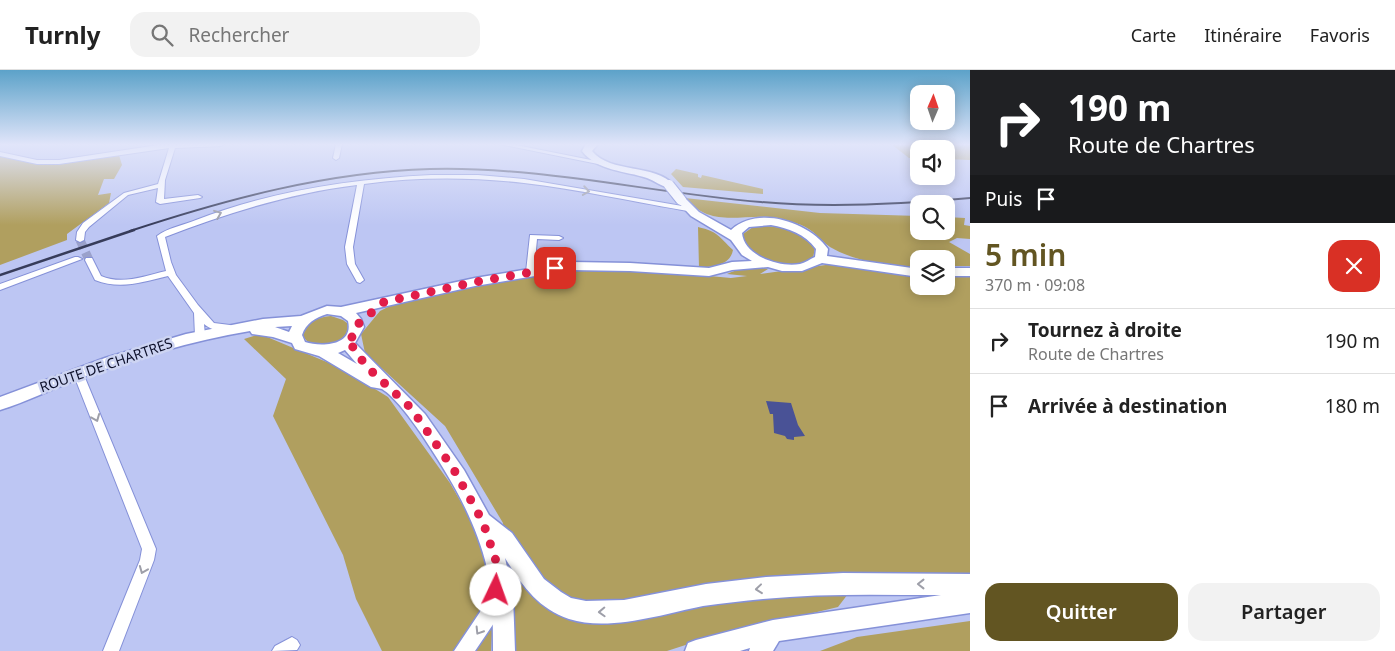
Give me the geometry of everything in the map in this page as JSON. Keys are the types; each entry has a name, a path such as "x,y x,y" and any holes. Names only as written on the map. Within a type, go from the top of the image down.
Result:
{"main road":[{"path":"635,171 652,175 669,185 685,204 734,237"},
{"path":"706,218 743,225 760,222 793,227 812,237 821,254 886,270 910,272"},
{"path":"743,225 736,230 734,237 736,243 742,250 767,264"},
{"path":"732,266 742,250"},
{"path":"344,312 530,272 571,266 630,267 709,272 732,266 767,264 804,268 814,264 821,254"},
{"path":"955,272 970,272"},
{"path":"357,325 353,317 344,312 336,310 318,312 302,320 296,330 295,339 307,350 322,351 346,343 355,334 357,325 384,302"},
{"name":"ROUTE DE CHARTRES","path":"0,404 78,373 151,348 230,328 302,320"},
{"name":"ROUTE DE CHARTRES","path":"207,335 265,331 281,333 295,339"},
{"path":"346,343 353,347 366,366 391,387 411,408 454,470 483,522 501,576 504,609 504,651"},
{"path":"322,351 371,381 391,387"},
{"path":"483,522 505,540 524,570 537,586 553,600 569,608 586,612 624,611 706,595 766,588 843,584 970,585"},
{"path":"696,651 773,631 970,602"},
{"path":"760,651 773,631"}],"street":[{"path":"166,171 160,202 198,197"},
{"path":"230,328 214,326 199,313 170,272 161,236 236,207 302,191 361,182 425,177 504,180 685,204"},
{"path":"360,280 351,264 350,247 361,182"},
{"path":"80,240 83,227 126,194 162,185"},
{"path":"530,272 533,237 559,238"},
{"path":"0,287 78,259"},
{"path":"89,260 98,278 112,283 126,282 170,272"},
{"path":"199,313 207,335"},
{"path":"78,373 149,550 147,560 111,651"},
{"path":"464,651 488,617 501,576"}],"shaded area":[{"path":"0,171 119,171 114,179 104,179 98,195 111,193 109,203 67,234 67,240 0,265"},
{"path":"674,171 685,171 698,174 698,177 701,178 702,175 763,189 763,194 683,187 671,174"},
{"path":"685,198 820,213 910,216 910,240 953,240 949,242 970,254 970,266 955,266 955,250 910,250 910,266 897,266 862,260 830,247 809,229 796,223 765,217 718,217 706,214"},
{"path":"955,217 965,218 964,225 970,226 970,239 955,239"},
{"path":"765,226 792,231 805,238 815,248 813,258 800,264 783,265 767,261 753,254 742,238 743,234 753,227"},
{"path":"698,227 714,233 733,250 725,262 699,268"},
{"path":"833,264 910,271 910,295 955,295 955,275 970,276 970,580 864,573 838,607 704,639 667,651 510,651 503,523 445,426 365,353 361,334 380,311 398,302 528,274 574,269 634,269 731,278 747,276 727,274 747,267 768,269 760,274"},
{"path":"331,316 347,323 347,331 344,337 338,342 322,346 308,342 303,336 306,327 317,319"},
{"path":"260,334 341,368 388,397 450,483 496,563 491,651 382,651 356,599 343,555 273,416 286,379 244,339"},
{"path":"970,621 970,651 820,651 857,637"}],"building":[{"path":"766,401 791,403 798,425 805,436 794,437 794,440 774,433 773,414 770,414"}],"tunnel":[{"path":"80,240 89,260"}],"railway":[{"path":"130,231 203,208 278,189 315,181 391,171"},
{"path":"501,171 596,181 720,198 787,204 866,204 970,198"},
{"path":"0,275 134,230"}],"route":[{"path":"496,590 501,576 483,522 454,470 411,408 366,366 353,347 346,343 355,334 357,325 384,302 475,282 555,268"}]}
